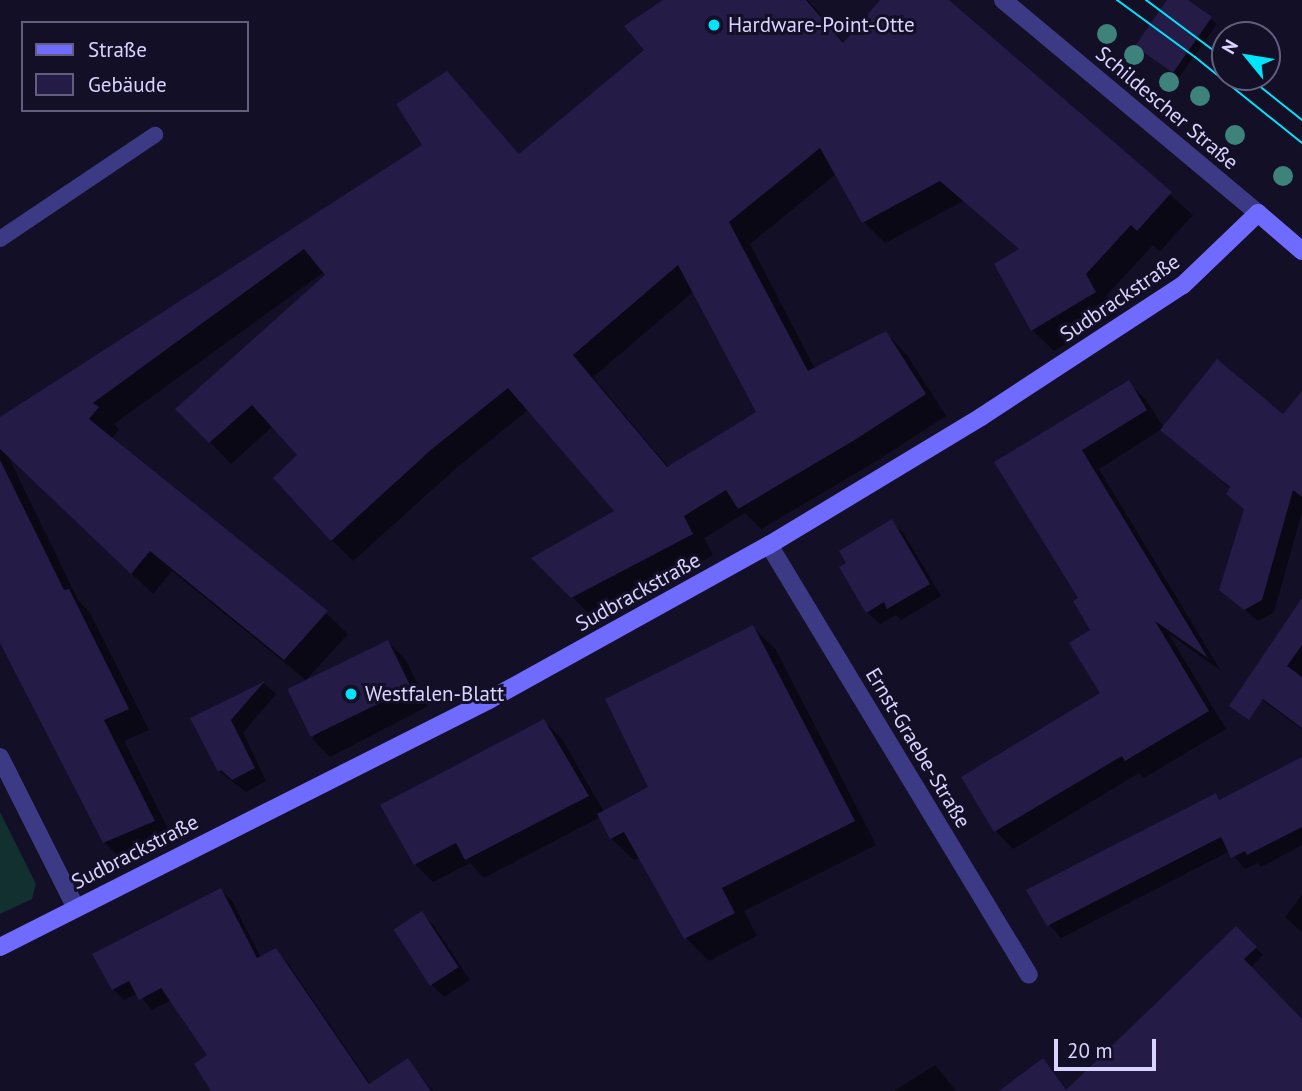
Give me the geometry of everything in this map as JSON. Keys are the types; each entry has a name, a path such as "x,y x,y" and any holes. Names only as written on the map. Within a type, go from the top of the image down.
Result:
{"street":[{"name":"Schildescher Straße","path":"1003,0 1302,251"},
{"name":"Sudbrackstraße","path":"0,947 489,700 769,545 981,416 1183,285 1258,213"},
{"name":"Ernst-Graebe-Straße","path":"769,545 1029,975"},
{"path":"0,757 76,908"}],"lane":[{"path":"0,239 155,135"}],"green space":[{"path":"0,812 36,884 32,899 0,914"}],"building":[{"path":"663,0 806,0 843,43 880,0 949,0 1172,192 1137,231 1131,225 1086,274 1096,292 1031,331 994,264 1019,249 940,181 862,223 820,148 729,222 808,371 886,331 926,394 738,509 726,490 684,516 693,534 571,598 531,558 614,511 508,388 432,449 331,541 273,478 297,455 252,405 209,443 175,409 325,275 304,249 93,403 99,407 89,419 328,611 284,660 150,551 131,574 0,449 0,417 422,145 396,104 447,71 519,154 644,50 624,26","holes":["678,265 756,412 667,467 573,355"]},
{"path":"1167,0 1188,0 1212,17 1173,73 1135,46"},
{"path":"1217,359 1283,414 1302,391 1302,497 1293,490 1262,600 1244,610 1219,590 1244,509 1226,494 1230,487 1160,430"},
{"path":"1129,380 1147,410 1082,450 1208,658 1155,621 1209,711 1125,761 1122,756 994,832 961,777 1100,693 1069,643 1090,630 1073,601 1078,598 994,462"},
{"path":"0,460 64,590 69,589 129,709 104,720 155,821 103,843 0,643"},
{"path":"892,519 930,584 887,609 884,602 866,613 839,567 846,563 839,551"},
{"path":"1302,598 1302,645 1287,666 1302,677 1302,728 1263,699 1249,720 1229,706"},
{"path":"753,625 855,821 722,888 735,913 684,939 624,832 610,839 597,814 648,787 605,699"},
{"path":"388,640 411,688 311,737 287,689"},
{"path":"265,681 231,720 255,768 232,780 221,770 218,772 190,718"},
{"path":"544,719 589,796 465,860 456,843 414,865 380,805"},
{"path":"1302,757 1302,827 1247,855 1245,851 1231,858 1221,837 1047,926 1026,890 1216,793 1219,800"},
{"path":"221,888 257,958 276,948 369,1084 408,1058 431,1091 211,1091 194,1064 207,1055 161,988 139,1000 129,981 112,990 92,954"},
{"path":"422,911 458,967 430,986 393,930"},
{"path":"1236,926 1257,947 1244,959 1302,1019 1302,1091 999,1091 1043,1058 1066,1090"}],"tram line":[{"path":"1117,0 1195,57 1302,143"},
{"path":"1146,0 1211,49"},
{"path":"1266,91 1302,120"}],"place":[{"name":"Hardware-Point-Otte","path":"714,25"},
{"name":"Westfalen-Blatt","path":"351,694"}]}
